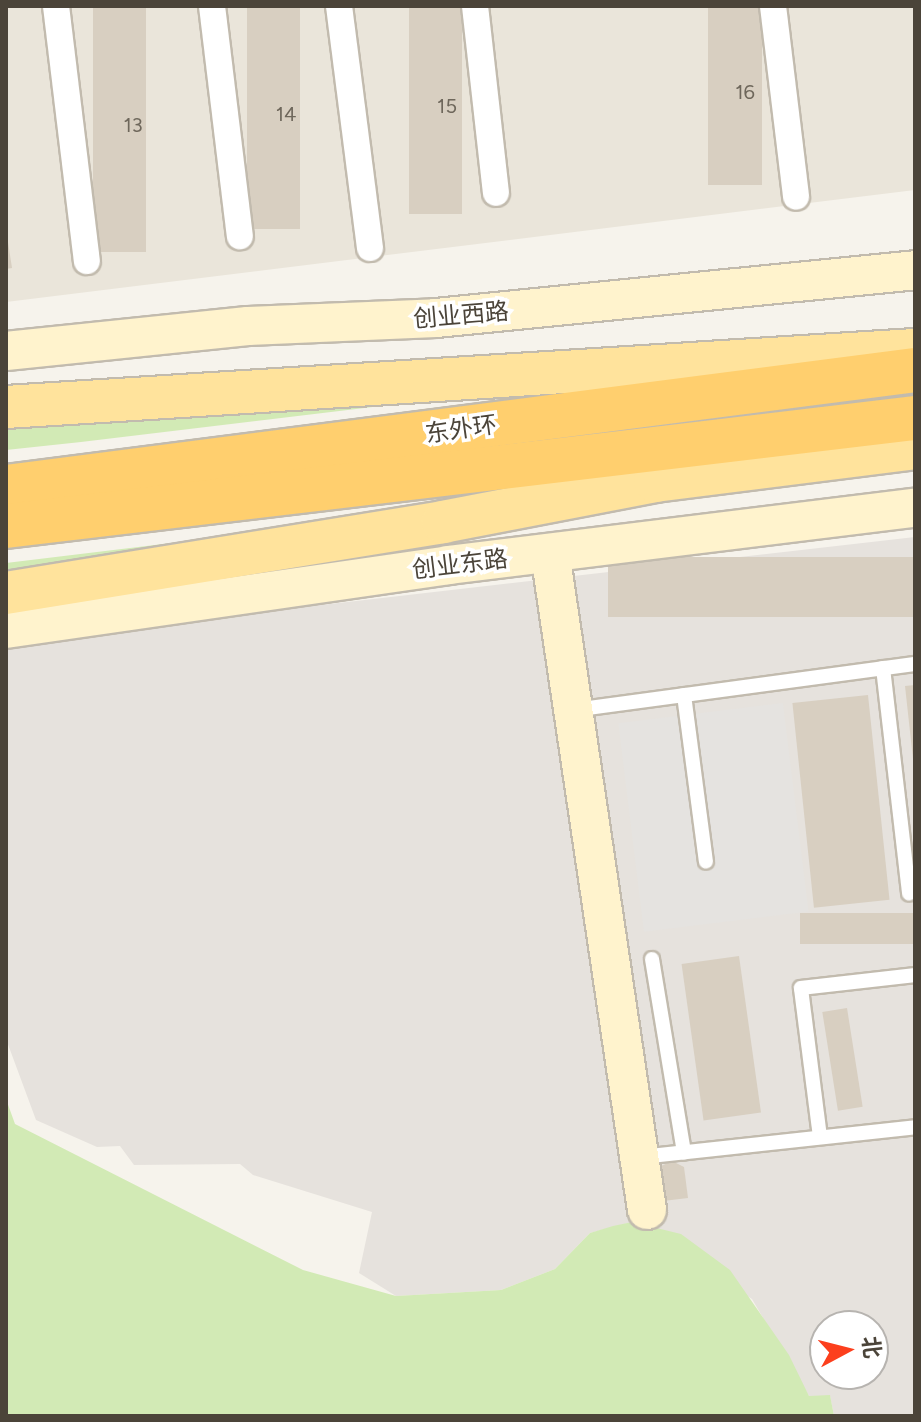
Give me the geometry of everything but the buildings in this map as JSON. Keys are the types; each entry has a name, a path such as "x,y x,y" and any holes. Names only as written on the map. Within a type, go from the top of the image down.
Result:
{"highway":[{"name":"东外环","path":"6,487 915,370"},
{"name":"东外环","path":"6,526 915,418"}],"main road":[{"path":"6,407 915,350"},
{"path":"6,593 443,522 655,481 915,448"}],"street":[{"path":"56,6 87,261"},
{"path":"212,6 240,236"},
{"path":"339,6 370,248"},
{"path":"475,6 496,193"},
{"path":"773,6 796,197"},
{"name":"创业西路","path":"6,351 248,326 436,318 915,270"},
{"name":"创业东路","path":"6,629 550,553 915,508"},
{"path":"550,553 647,1210"}],"lane":[{"path":"573,710 915,664"},
{"path":"883,668 909,894"},
{"path":"684,695 706,862"},
{"path":"652,959 684,1152"},
{"path":"820,1137 801,988 915,975"},
{"path":"639,1157 915,1127"}],"shaded area":[{"path":"6,6 915,6 915,190 6,302"},
{"path":"915,537 915,1416 834,1416 830,1396 809,1396 752,1299 632,1222 590,1233 555,1269 501,1290 396,1296 359,1273 372,1212 253,1175 240,1164 134,1165 120,1146 97,1147 36,1120 6,1039 6,641"},
{"path":"783,703 809,911 644,932 618,723"}],"green space":[{"path":"613,378 81,442 6,450 6,425"},
{"path":"320,525 6,574 6,563"},
{"path":"6,1099 15,1124 303,1270 396,1296 501,1290 555,1269 590,1233 613,1226 632,1222 681,1234 730,1270 789,1355 809,1396 830,1395 834,1416 6,1416"}]}
